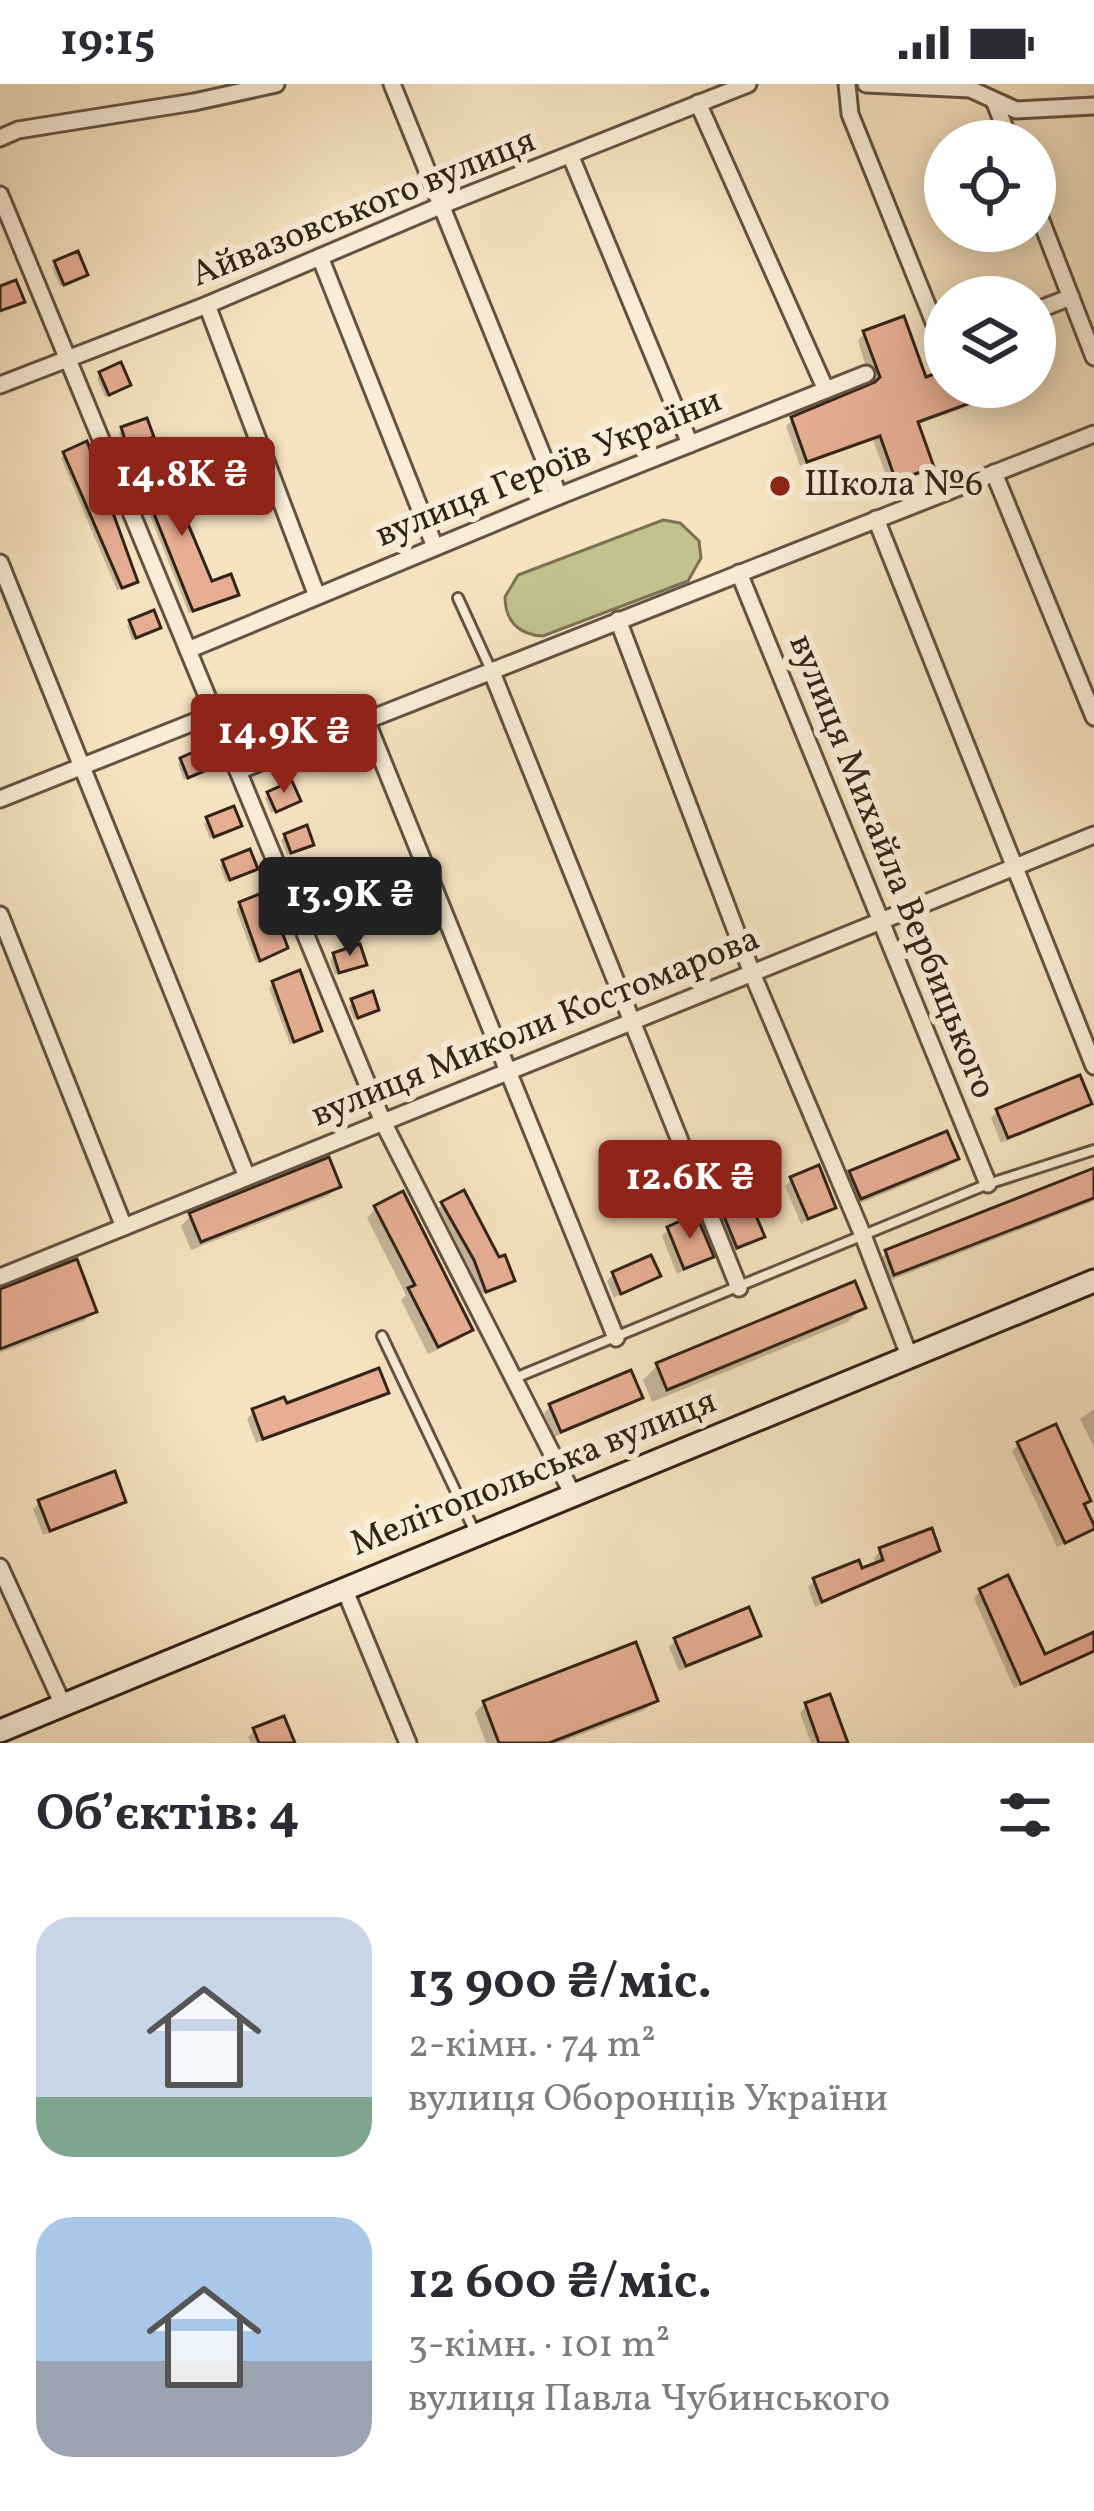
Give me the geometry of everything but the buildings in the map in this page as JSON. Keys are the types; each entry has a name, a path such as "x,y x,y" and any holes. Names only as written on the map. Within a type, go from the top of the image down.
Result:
{"main road":[{"name":"Мелітопольська вулиця","path":"0,1731 1094,1281"}],"street":[{"path":"0,138 18,130 276,84"},
{"path":"392,84 559,496"},
{"name":"Айвазовського вулиця","path":"0,385 748,84"},
{"path":"847,84 850,114 924,301"},
{"path":"866,84 970,89 989,96 1001,120"},
{"path":"698,103 826,390"},
{"path":"995,104 1016,110 1094,106"},
{"path":"571,158 690,444"},
{"path":"0,195 383,1122 572,1493"},
{"path":"1053,252 1094,357"},
{"path":"320,257 435,547"},
{"path":"1056,303 1071,297"},
{"path":"207,305 317,596"},
{"name":"вулиця Героїв України","path":"188,650 866,374"},
{"path":"238,771 1094,434"},
{"path":"994,473 1094,717"},
{"path":"876,519 1094,1066"},
{"path":"0,563 247,1177"},
{"name":"вулиця Михайла Вербицького","path":"739,573 988,1184"},
{"path":"618,620 752,973 910,1358"},
{"path":"491,670 739,1288"},
{"path":"0,799 214,714"},
{"path":"366,720 616,1338"},
{"name":"вулиця Миколи Костомарова","path":"2,1270 124,1227 1094,835"},
{"path":"0,915 124,1227"},
{"path":"0,1567 63,1705"},
{"path":"344,1588 408,1743"}],"lane":[{"path":"458,598 491,670"},
{"path":"514,1378 988,1184 1094,1150"},
{"path":"382,1336 475,1533"}],"shaded area":[{"path":"663,520 680,523 699,541 701,558 688,581 543,636 527,633 511,620 505,597 518,575"}],"place":[{"name":"Школа №6","path":"780,486"}]}
